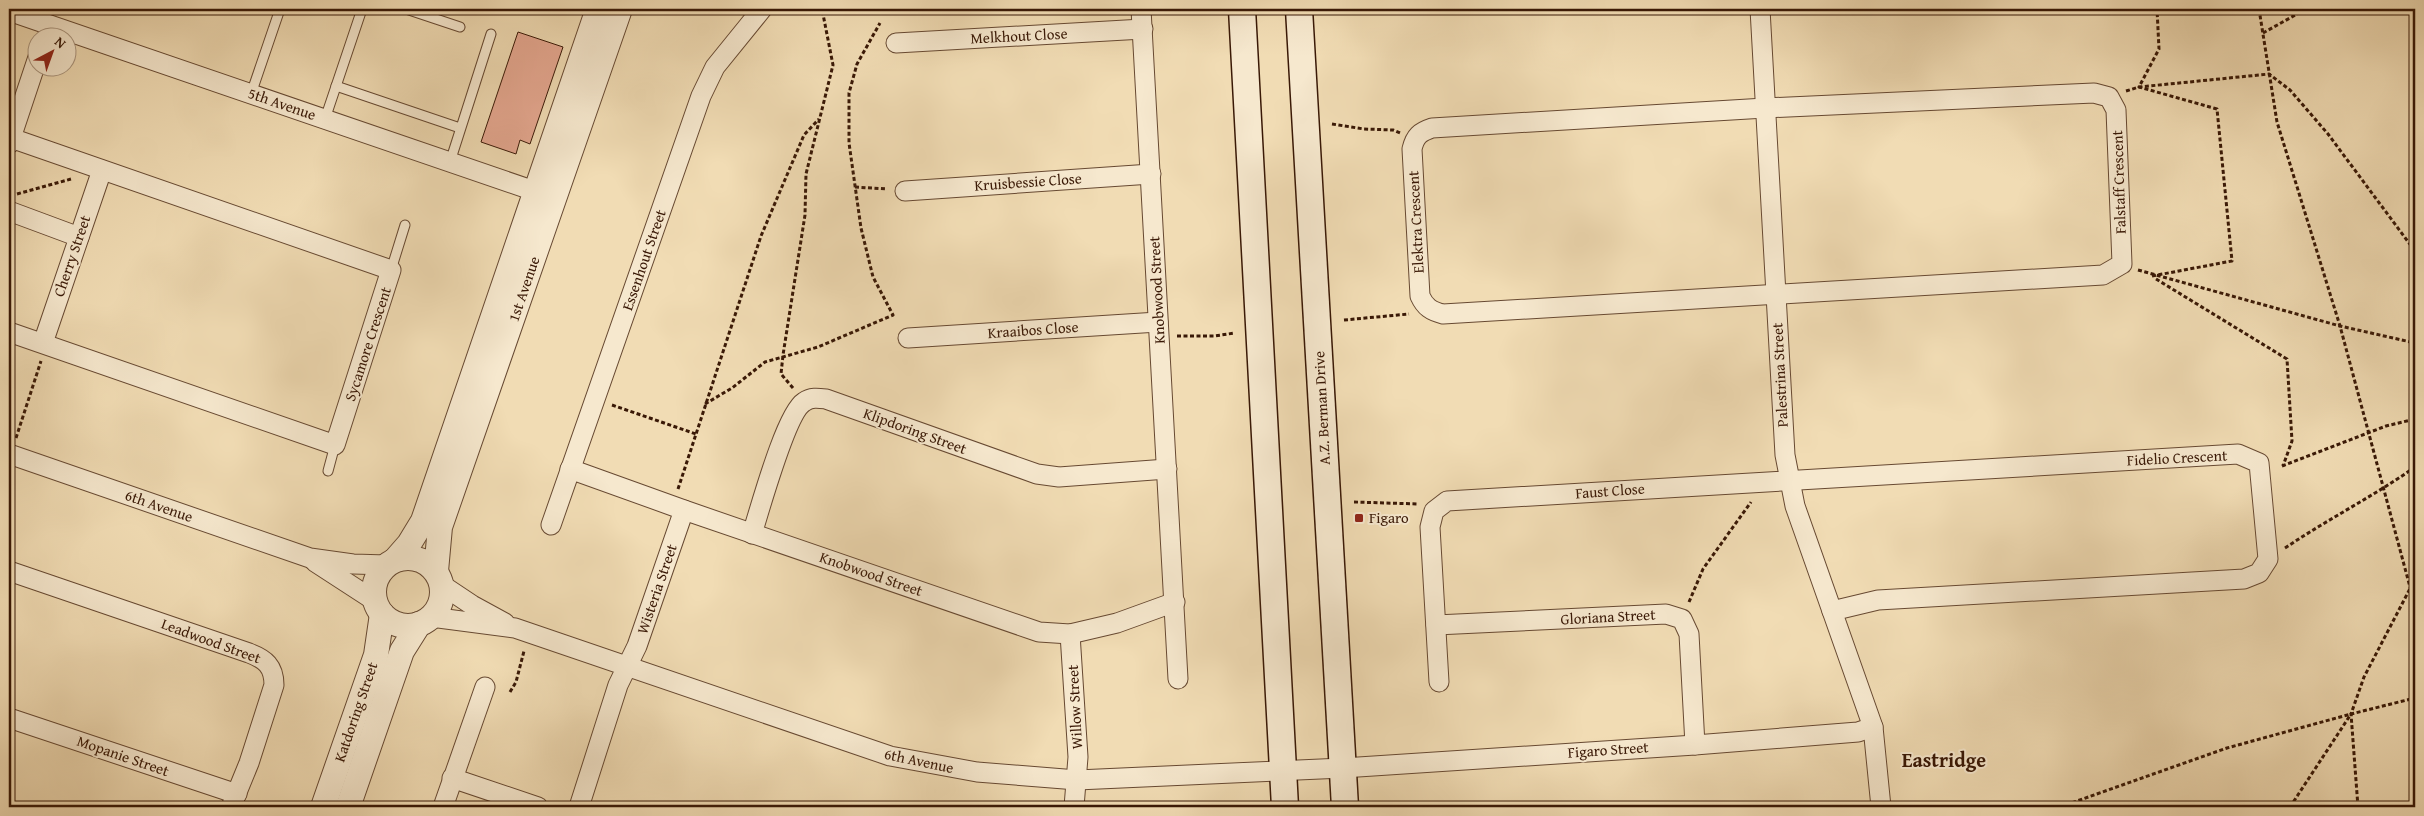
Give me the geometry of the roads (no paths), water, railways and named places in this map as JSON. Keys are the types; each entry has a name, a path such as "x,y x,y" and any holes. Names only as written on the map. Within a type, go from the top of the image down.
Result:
{"main road":[{"path":"1242,9 1285,807"},
{"name":"A.Z. Berman Drive","path":"1299,9 1345,807"}],"street":[{"name":"1st Avenue","path":"439,578 440,527 546,194 598,9"},
{"name":"1st Avenue","path":"391,562 409,544 423,521 546,194 620,9"},
{"name":"Essenhout Street","path":"551,525 700,96 715,67 762,9"},
{"name":"Knobwood Street","path":"1141,9 1178,679"},
{"name":"Palestrina Street","path":"1760,9 1785,455 1795,506 1873,727 1881,807"},
{"name":"5th Avenue","path":"9,11 40,28"},
{"name":"Melkhout Close","path":"896,43 1143,29"},
{"name":"5th Avenue","path":"78,41 251,94 546,194"},
{"path":"10,141 31,78"},
{"name":"Falstaff Crescent","path":"1765,108 2094,92 2108,97 2116,110 2122,264 2104,275 1776,295"},
{"name":"Elektra Crescent","path":"1765,108 1432,128 1422,131 1414,139 1412,149 1420,296 1424,305 1433,312 1442,314 1776,295"},
{"name":"Sycamore Crescent","path":"10,141 102,170 392,270 335,445"},
{"name":"Cherry Street","path":"43,349 102,170"},
{"name":"Kruisbessie Close","path":"905,190 1151,174"},
{"path":"9,211 79,236"},
{"name":"Kraaibos Close","path":"908,338 1158,329"},
{"path":"9,332 43,349 335,445"},
{"name":"Klipdoring Street","path":"752,534 790,422 800,405 813,398 826,399 1037,474 1059,477 1167,469"},
{"name":"6th Avenue","path":"12,449 310,558 353,564 391,562"},
{"name":"Fidelio Crescent","path":"1790,481 2238,454 2259,463 2268,560 2259,573 2244,579 1878,600 1832,611"},
{"name":"Knobwood Street","path":"570,469 752,534 1039,632 1070,634 1117,623 1175,602"},
{"name":"Faust Close","path":"1436,625 1430,527 1434,511 1447,501 1790,481"},
{"name":"Wisteria Street","path":"579,807 616,690 637,646 678,508"},
{"path":"405,557 420,559 439,578 440,605 425,621 399,625 379,608 375,581 391,562 405,557"},
{"name":"6th Avenue","path":"310,558 379,608"},
{"name":"Leadwood Street","path":"9,571 265,660 274,676 274,685 234,801"},
{"name":"6th Avenue","path":"439,578 472,605 515,628 890,756 977,772 1077,780 1343,768"},
{"name":"Katdoring Street","path":"323,807 376,655 379,608"},
{"name":"Gloriana Street","path":"1436,625 1666,614 1682,619 1690,634 1695,745"},
{"name":"6th Avenue","path":"425,621 515,628"},
{"name":"Katdoring Street","path":"348,807 402,651 425,621"},
{"path":"1436,625 1439,682"},
{"name":"Willow Street","path":"1070,634 1078,757 1074,807"},
{"path":"443,807 485,687"},
{"name":"Mopanie Street","path":"9,718 234,801"},
{"name":"Figaro Street","path":"1343,768 1695,745 1858,732 1873,727"},
{"path":"452,778 538,807"}],"lane":[{"path":"251,94 280,9"},
{"path":"325,119 362,9"},
{"path":"406,9 460,27"},
{"path":"450,163 491,34"},
{"path":"336,86 460,128"},
{"path":"392,270 405,225"},
{"path":"328,471 335,445"}],"place":[{"name":"Figaro","path":"1359,518"}],"district":[{"name":"Eastridge","path":"1944,760"}]}
